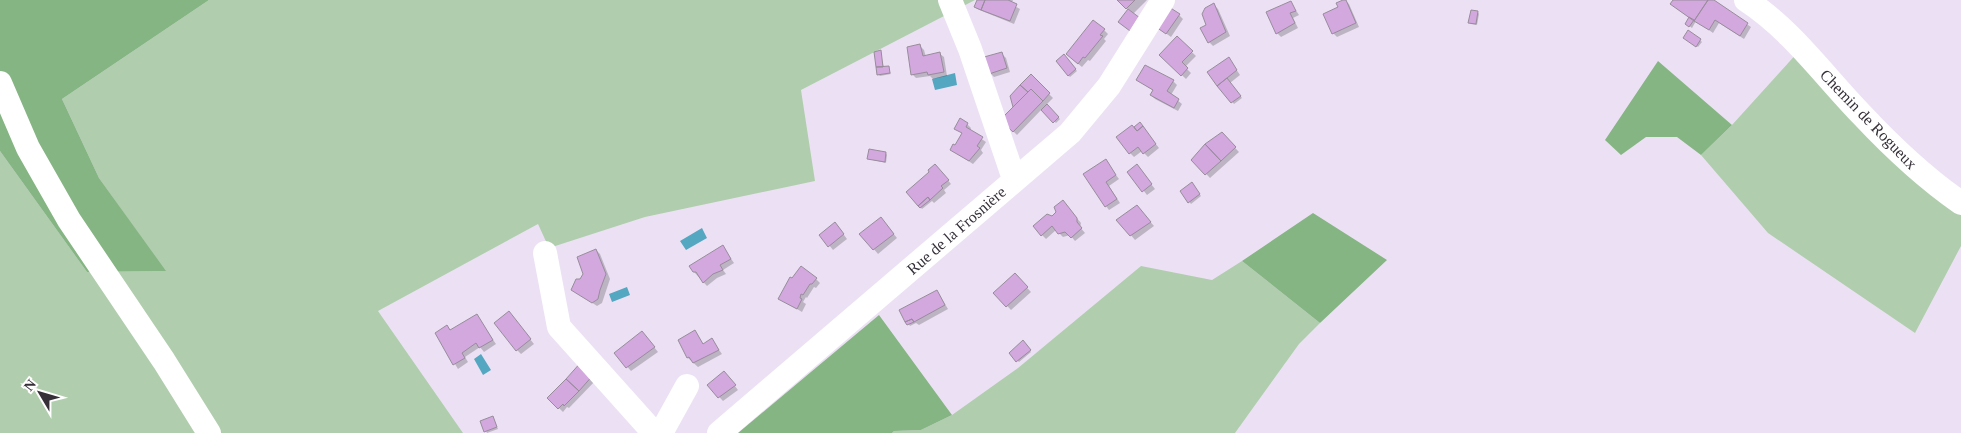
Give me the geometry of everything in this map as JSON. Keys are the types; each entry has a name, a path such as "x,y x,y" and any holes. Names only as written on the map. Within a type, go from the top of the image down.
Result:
{"street":[{"path":"950,0 970,49 1014,179"},
{"name":"Rue de la Frosnière","path":"719,433 938,248 1014,179 1070,133 1104,93 1164,0"},
{"name":"Chemin de Rogueux","path":"1746,0 1782,28 1862,116 1915,167 1961,203"},
{"path":"0,83 28,148 69,220 164,361 209,433"},
{"path":"545,254 559,327 654,433"},
{"path":"661,433 687,386"}],"green space":[{"path":"0,0 209,0 62,99 99,178 166,271 87,272 0,151"},
{"path":"209,0 975,0 801,90 815,181 645,217 549,248 538,224 378,311 463,433 0,433 0,151 87,272 165,271 99,178 62,99"},
{"path":"1808,41 1862,100 1900,137 1961,189 1961,246 1915,333 1768,233 1701,155 1732,125"},
{"path":"1658,61 1732,125 1701,155 1677,137 1646,137 1621,155 1605,140"},
{"path":"1313,213 1387,260 1320,323 1242,261"},
{"path":"1242,261 1320,323 1299,344 1235,433 892,433 894,431 921,430 952,415 1018,368 1141,266 1212,280"},
{"path":"879,315 952,415 921,430 894,431 892,433 738,433"}],"water":[{"path":"955,73 957,85 935,90 932,79"},
{"path":"702,228 707,238 686,250 680,241"},
{"path":"627,287 630,295 612,302 609,294"},
{"path":"481,354 491,370 483,375 474,359"}],"building":[{"path":"977,0 985,0 981,10 974,7"},
{"path":"985,0 1008,0 1017,4 1010,21 981,10"},
{"path":"1117,0 1135,0 1126,9"},
{"path":"1346,0 1356,23 1332,34 1323,14 1338,7 1336,3"},
{"path":"1673,0 1708,0 1694,21 1670,4"},
{"path":"1708,0 1714,0 1748,23 1740,36 1715,20 1709,30 1694,21"},
{"path":"1291,1 1296,11 1290,13 1295,23 1276,34 1266,12"},
{"path":"1214,3 1226,32 1208,43 1200,28 1206,25 1202,14 1205,8"},
{"path":"1169,7 1180,14 1166,34 1156,27"},
{"path":"1128,9 1140,18 1130,31 1118,22"},
{"path":"1471,10 1478,11 1476,24 1468,23"},
{"path":"1689,17 1694,20 1689,27 1685,24"},
{"path":"1093,20 1105,29 1100,35 1103,36 1078,64 1066,54"},
{"path":"1688,30 1701,39 1696,47 1683,38"},
{"path":"1177,36 1193,51 1182,62 1188,68 1181,76 1159,55"},
{"path":"920,44 923,56 940,52 944,72 928,75 927,72 911,75 907,47"},
{"path":"881,50 883,67 876,67 874,52"},
{"path":"1002,52 1007,68 989,74 984,57"},
{"path":"1064,54 1076,69 1068,76 1056,61"},
{"path":"1229,57 1237,70 1217,86 1207,72"},
{"path":"1145,65 1174,80 1167,91 1179,99 1174,108 1150,95 1153,90 1136,80"},
{"path":"889,66 890,73 877,75 876,67"},
{"path":"1031,74 1050,93 1043,101 1031,89 1028,92 1020,85"},
{"path":"1227,78 1241,96 1231,103 1217,86"},
{"path":"1020,85 1028,92 1013,107 1010,96"},
{"path":"1031,89 1043,101 1013,132 1000,120"},
{"path":"1047,104 1059,117 1053,123 1041,110"},
{"path":"960,118 968,123 966,127 983,137 977,146 980,148 969,161 950,150 962,133 954,129"},
{"path":"1140,122 1143,126 1137,131 1134,127"},
{"path":"1132,125 1137,131 1143,126 1156,144 1143,154 1138,147 1129,154 1116,137"},
{"path":"1222,132 1236,147 1221,161 1205,144"},
{"path":"1205,144 1221,161 1205,175 1191,160"},
{"path":"869,149 886,152 885,162 867,159"},
{"path":"1106,159 1116,175 1106,182 1117,199 1105,207 1083,174"},
{"path":"935,164 949,180 941,186 943,188 930,200 928,197 918,206 906,192 929,172 928,170"},
{"path":"1137,164 1152,184 1142,192 1127,172"},
{"path":"1192,182 1200,194 1188,203 1180,191"},
{"path":"928,197 930,200 920,208 918,206"},
{"path":"1063,200 1082,228 1071,238 1065,232 1058,234 1052,226 1041,236 1033,226 1047,214 1052,216 1056,212 1054,207"},
{"path":"1137,205 1151,222 1130,236 1116,220"},
{"path":"881,217 894,234 873,250 859,234"},
{"path":"835,222 844,234 828,247 819,235"},
{"path":"723,245 731,259 720,265 723,270 713,274 703,283 696,272 693,272 689,266"},
{"path":"596,249 606,274 598,299 592,303 571,290 576,279 580,279 583,274 577,257"},
{"path":"801,266 817,278 810,284 803,295 801,294 800,298 802,299 797,309 778,299 790,277 792,278"},
{"path":"1015,273 1028,287 1006,307 993,293"},
{"path":"937,290 945,305 914,322 912,319 905,322 899,310"},
{"path":"509,311 531,339 516,351 494,323"},
{"path":"477,314 493,340 479,348 476,343 462,353 465,358 453,365 435,333 447,325 450,330"},
{"path":"912,319 914,322 907,325 905,322"},
{"path":"695,330 703,344 712,338 719,350 693,363 689,357 687,358 678,340"},
{"path":"642,331 655,347 626,368 614,353"},
{"path":"1023,340 1031,350 1016,362 1009,353"},
{"path":"582,361 595,373 579,391 566,379"},
{"path":"724,371 736,385 718,398 707,385"},
{"path":"566,379 579,391 564,406 563,404 558,409 547,398"},
{"path":"493,416 497,427 484,432 480,421"}]}
